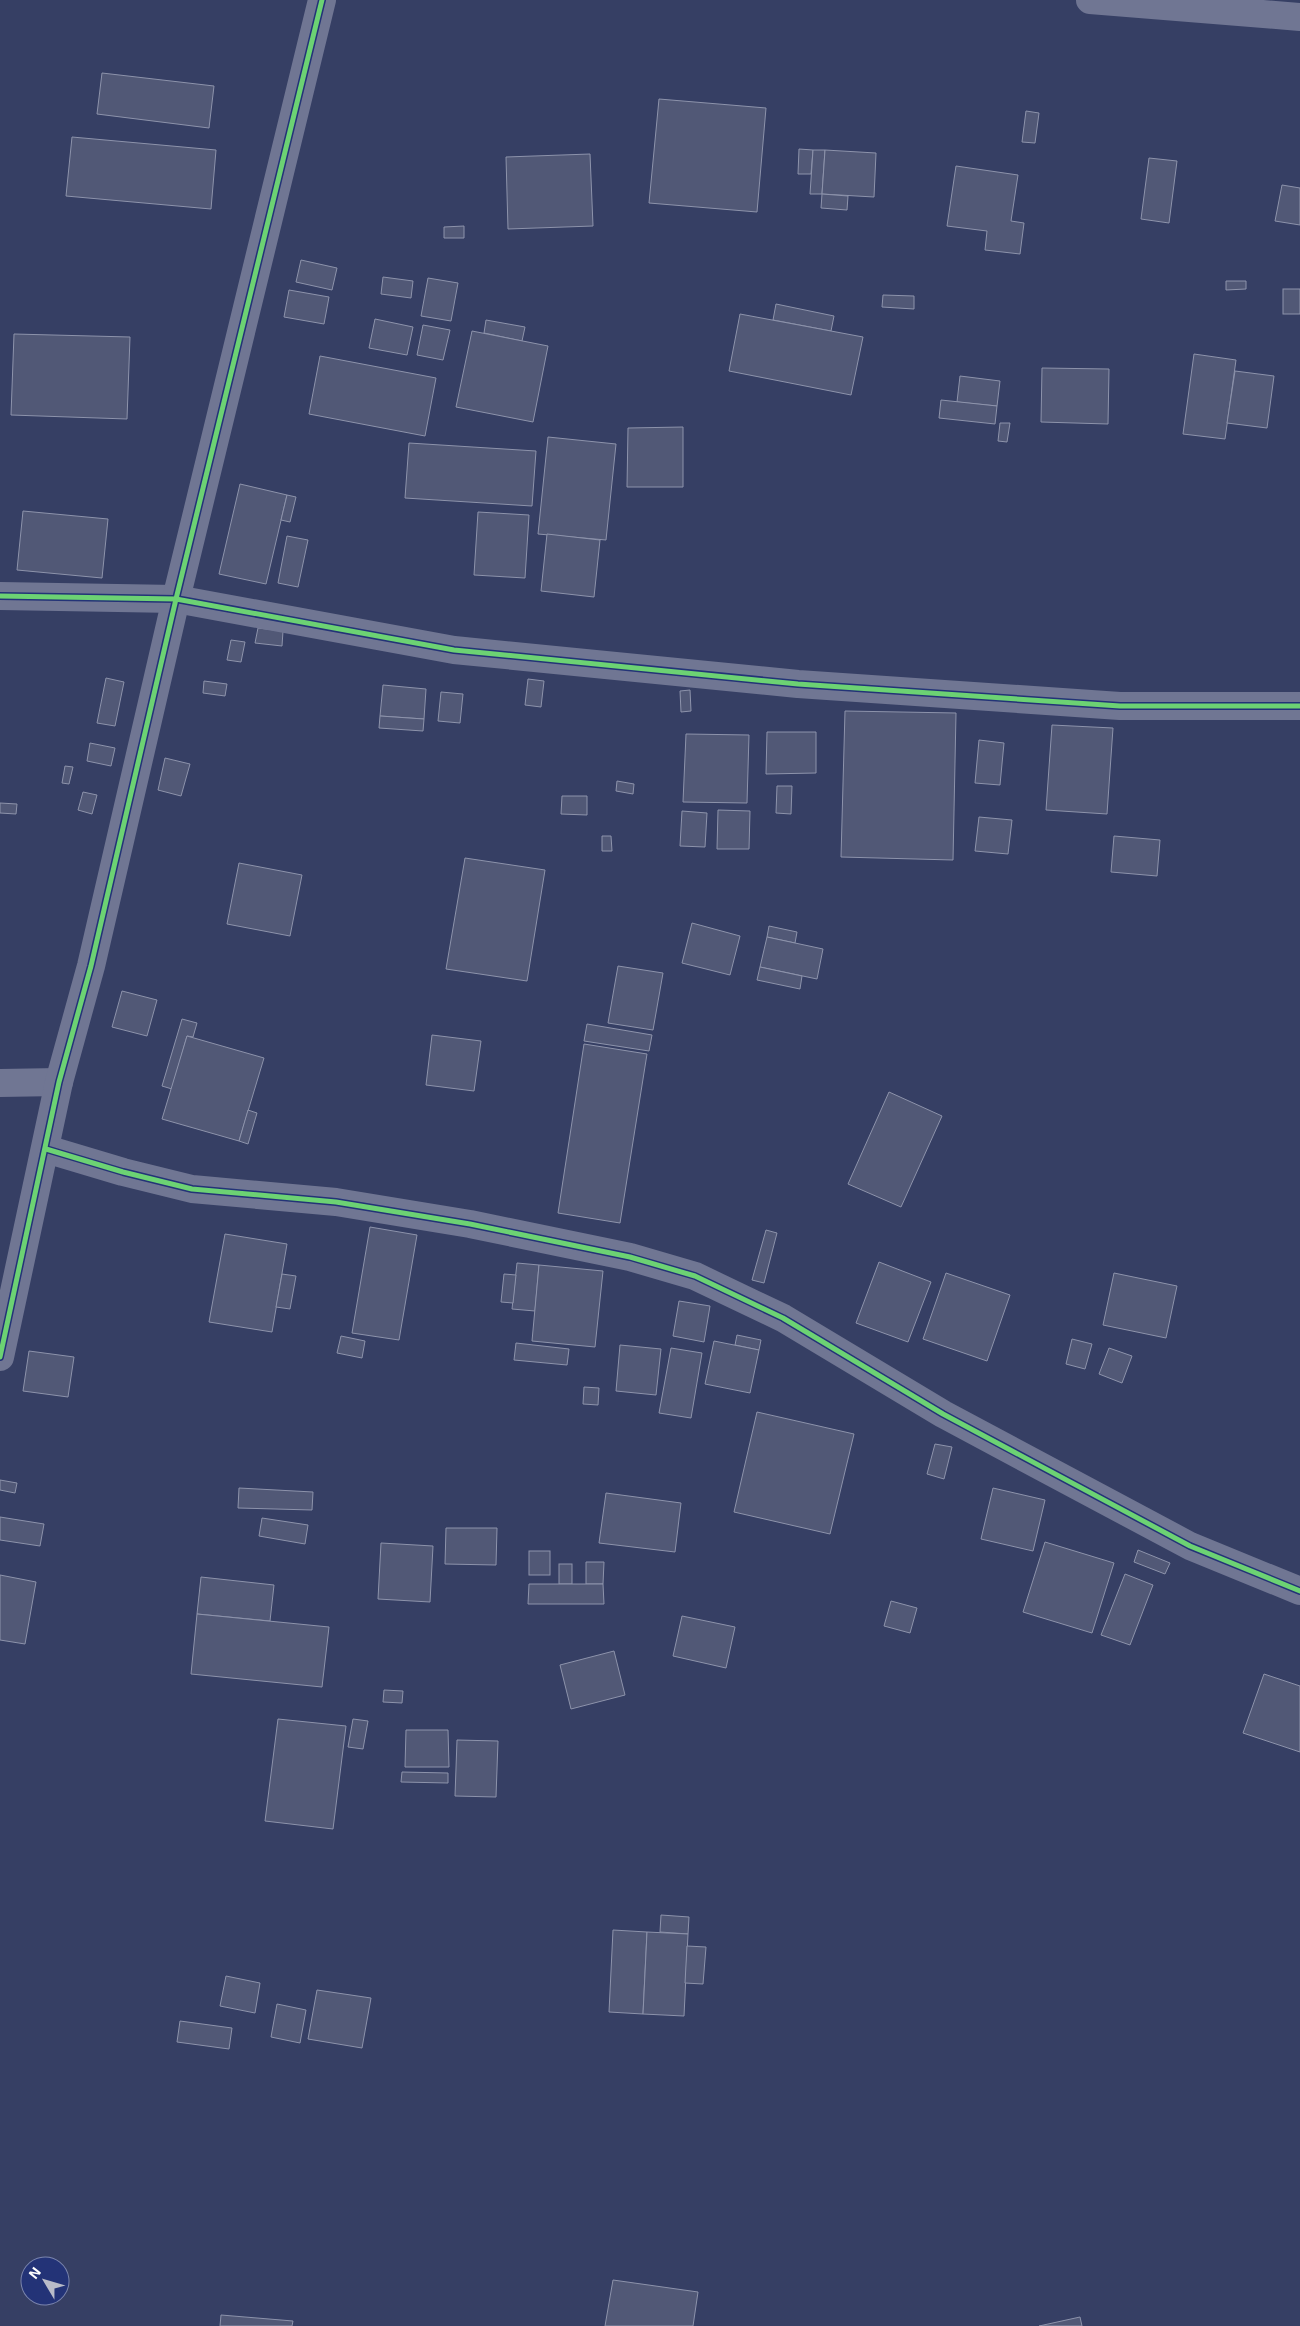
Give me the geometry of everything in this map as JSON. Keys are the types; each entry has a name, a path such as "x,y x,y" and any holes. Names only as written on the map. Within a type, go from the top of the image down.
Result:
{"street":[{"path":"0,1357 59,1082 91,966 176,599 322,0"},
{"path":"1090,0 1300,17"},
{"path":"0,596 176,599 454,650 798,684 1120,706 1300,706"},
{"path":"0,1083 59,1082"},
{"path":"46,1149 123,1172 192,1189 336,1202 470,1224 630,1257 695,1276 783,1318 943,1414 1190,1546 1300,1591"}],"building":[{"path":"102,73 214,86 209,128 97,114"},
{"path":"659,99 766,108 757,212 649,203"},
{"path":"1026,111 1039,113 1035,143 1022,142"},
{"path":"72,137 216,150 211,209 66,196"},
{"path":"799,149 813,150 811,174 798,174"},
{"path":"813,150 825,150 822,194 810,194"},
{"path":"825,150 876,153 874,197 822,194"},
{"path":"590,154 593,226 508,229 506,157"},
{"path":"1149,158 1177,161 1169,223 1141,219"},
{"path":"956,166 1018,175 1011,221 1024,223 1020,254 985,250 987,231 947,226"},
{"path":"1282,185 1300,188 1300,225 1275,221"},
{"path":"822,194 848,196 847,210 821,208"},
{"path":"464,226 464,238 444,238 444,227"},
{"path":"301,260 337,268 332,290 296,282"},
{"path":"383,277 413,281 411,298 381,294"},
{"path":"428,278 458,283 451,321 421,316"},
{"path":"1226,281 1246,281 1246,289 1226,290"},
{"path":"1283,289 1300,289 1300,314 1283,314"},
{"path":"289,290 329,297 324,324 284,317"},
{"path":"883,295 914,296 914,309 882,307"},
{"path":"776,304 834,316 831,331 773,320"},
{"path":"740,314 863,337 851,395 729,371"},
{"path":"375,319 413,327 407,355 369,348"},
{"path":"486,320 525,327 522,341 484,333"},
{"path":"423,325 450,330 443,360 417,355"},
{"path":"472,331 548,346 533,422 456,407"},
{"path":"14,334 130,337 127,419 11,415"},
{"path":"1194,354 1236,360 1225,439 1183,434"},
{"path":"320,356 436,378 425,436 309,414"},
{"path":"1042,368 1109,369 1108,424 1041,422"},
{"path":"1235,371 1274,376 1267,428 1227,423"},
{"path":"960,376 1000,381 997,406 957,402"},
{"path":"941,400 997,406 995,424 939,418"},
{"path":"1000,423 1010,423 1007,442 998,441"},
{"path":"683,427 683,487 627,487 628,428"},
{"path":"548,437 616,444 606,540 538,534"},
{"path":"409,443 536,451 532,506 405,498"},
{"path":"240,484 287,495 266,584 219,574"},
{"path":"287,495 296,497 290,522 281,520"},
{"path":"23,511 108,519 102,578 17,570"},
{"path":"478,512 529,515 525,578 474,575"},
{"path":"547,534 600,540 594,597 541,591"},
{"path":"287,536 308,540 298,587 278,583"},
{"path":"258,628 283,631 282,646 255,643"},
{"path":"231,640 245,642 241,662 227,660"},
{"path":"106,678 124,682 115,726 97,723"},
{"path":"528,679 544,681 541,707 525,705"},
{"path":"204,681 227,684 225,696 203,693"},
{"path":"383,685 426,689 424,719 380,716"},
{"path":"690,690 691,711 681,712 680,691"},
{"path":"441,692 463,694 460,723 438,721"},
{"path":"845,711 956,713 953,860 841,857"},
{"path":"380,716 424,719 423,731 379,728"},
{"path":"1052,725 1113,728 1107,814 1046,810"},
{"path":"767,732 816,732 816,773 766,774"},
{"path":"686,734 749,735 747,803 683,802"},
{"path":"979,740 1004,743 1000,785 975,783"},
{"path":"90,743 115,748 111,766 87,761"},
{"path":"165,758 190,764 181,796 158,790"},
{"path":"65,766 73,767 69,784 62,783"},
{"path":"617,781 634,784 633,794 616,791"},
{"path":"777,786 792,786 791,814 776,813"},
{"path":"83,792 97,795 92,814 78,810"},
{"path":"562,796 587,796 587,815 561,814"},
{"path":"0,803 17,804 16,814 0,813"},
{"path":"718,810 750,811 749,849 717,849"},
{"path":"682,811 707,813 705,847 680,846"},
{"path":"979,817 1012,820 1008,854 975,851"},
{"path":"602,836 611,836 612,851 602,851"},
{"path":"1114,836 1160,840 1157,876 1111,872"},
{"path":"465,858 545,870 527,981 446,969"},
{"path":"239,863 302,875 290,936 227,924"},
{"path":"692,923 740,936 730,975 682,963"},
{"path":"769,926 797,932 795,943 767,937"},
{"path":"767,937 823,949 817,979 760,967"},
{"path":"618,966 663,973 653,1030 608,1023"},
{"path":"760,967 802,976 800,989 757,980"},
{"path":"122,991 157,1000 147,1036 112,1027"},
{"path":"182,1019 197,1023 193,1037 187,1036 172,1089 162,1086"},
{"path":"587,1024 652,1035 649,1051 584,1041"},
{"path":"432,1035 481,1041 474,1091 426,1085"},
{"path":"187,1036 264,1058 239,1141 162,1119"},
{"path":"584,1044 647,1054 620,1223 558,1213"},
{"path":"889,1092 942,1116 901,1207 848,1184"},
{"path":"248,1110 257,1113 248,1144 239,1141"},
{"path":"370,1227 417,1235 399,1340 352,1333"},
{"path":"766,1230 777,1233 764,1283 752,1280"},
{"path":"225,1234 287,1244 272,1332 209,1322"},
{"path":"879,1262 931,1282 908,1342 856,1323"},
{"path":"517,1263 539,1265 535,1311 512,1309"},
{"path":"539,1265 603,1271 595,1347 532,1341"},
{"path":"946,1273 1010,1295 987,1361 923,1339"},
{"path":"1114,1273 1177,1286 1166,1338 1103,1325"},
{"path":"282,1274 296,1276 290,1309 276,1307"},
{"path":"504,1274 516,1275 513,1303 501,1302"},
{"path":"679,1301 710,1306 704,1342 673,1336"},
{"path":"737,1335 761,1340 759,1350 735,1345"},
{"path":"341,1336 365,1341 362,1358 337,1353"},
{"path":"1072,1339 1092,1344 1085,1369 1066,1364"},
{"path":"714,1341 759,1350 750,1393 705,1384"},
{"path":"516,1343 569,1349 567,1365 514,1360"},
{"path":"620,1345 661,1349 656,1395 616,1391"},
{"path":"671,1348 702,1353 691,1418 659,1413"},
{"path":"1109,1348 1132,1356 1122,1383 1099,1374"},
{"path":"29,1351 74,1357 68,1397 23,1391"},
{"path":"584,1387 599,1388 598,1405 583,1404"},
{"path":"757,1412 854,1434 830,1534 734,1512"},
{"path":"935,1444 952,1447 944,1479 927,1474"},
{"path":"0,1480 17,1483 15,1493 0,1490"},
{"path":"239,1488 313,1492 312,1510 238,1508"},
{"path":"993,1488 1045,1500 1033,1551 981,1539"},
{"path":"606,1493 681,1503 675,1552 599,1543"},
{"path":"0,1517 44,1524 40,1546 0,1540"},
{"path":"262,1518 308,1525 305,1544 259,1536"},
{"path":"446,1528 497,1528 496,1565 445,1564"},
{"path":"1045,1542 1114,1563 1092,1633 1023,1612"},
{"path":"381,1543 433,1546 430,1602 378,1599"},
{"path":"1138,1550 1170,1563 1165,1574 1134,1562"},
{"path":"529,1551 550,1551 550,1575 529,1575"},
{"path":"586,1562 604,1562 603,1584 586,1584"},
{"path":"559,1564 572,1564 572,1584 559,1584"},
{"path":"1125,1574 1153,1585 1130,1645 1101,1635"},
{"path":"0,1575 36,1582 25,1644 0,1640"},
{"path":"201,1577 274,1585 270,1621 197,1614"},
{"path":"529,1584 603,1584 604,1604 528,1604"},
{"path":"891,1601 917,1608 910,1633 884,1626"},
{"path":"197,1614 329,1627 322,1687 191,1674"},
{"path":"682,1616 735,1627 726,1668 673,1656"},
{"path":"614,1651 625,1695 571,1709 560,1665"},
{"path":"1264,1674 1300,1686 1300,1752 1243,1733"},
{"path":"384,1690 403,1691 402,1703 383,1702"},
{"path":"278,1719 346,1726 333,1829 265,1821"},
{"path":"353,1719 368,1721 363,1749 348,1747"},
{"path":"406,1730 448,1730 449,1767 405,1767"},
{"path":"457,1740 498,1741 496,1797 455,1796"},
{"path":"402,1772 448,1773 448,1783 401,1782"},
{"path":"661,1915 689,1917 688,1934 660,1932"},
{"path":"613,1930 647,1932 643,2014 609,2012"},
{"path":"647,1932 688,1934 684,2016 643,2014"},
{"path":"687,1946 706,1947 703,1984 685,1983"},
{"path":"226,1976 260,1983 255,2013 220,2006"},
{"path":"317,1990 371,1998 362,2048 308,2039"},
{"path":"277,2004 306,2010 300,2043 271,2037"},
{"path":"180,2021 232,2028 229,2049 177,2042"},
{"path":"613,2280 698,2292 693,2326 605,2326"},
{"path":"221,2315 293,2321 292,2326 220,2326"},
{"path":"1080,2317 1082,2326 1039,2326"}],"cycle path":[{"path":"0,1357 59,1082 91,966 176,599 322,0"},
{"path":"0,596 176,599 454,650 798,684 1120,706 1300,706"},
{"path":"46,1149 123,1172 192,1189 336,1202 470,1224 630,1257 695,1276 783,1318 943,1414 1190,1546 1300,1591"}]}
